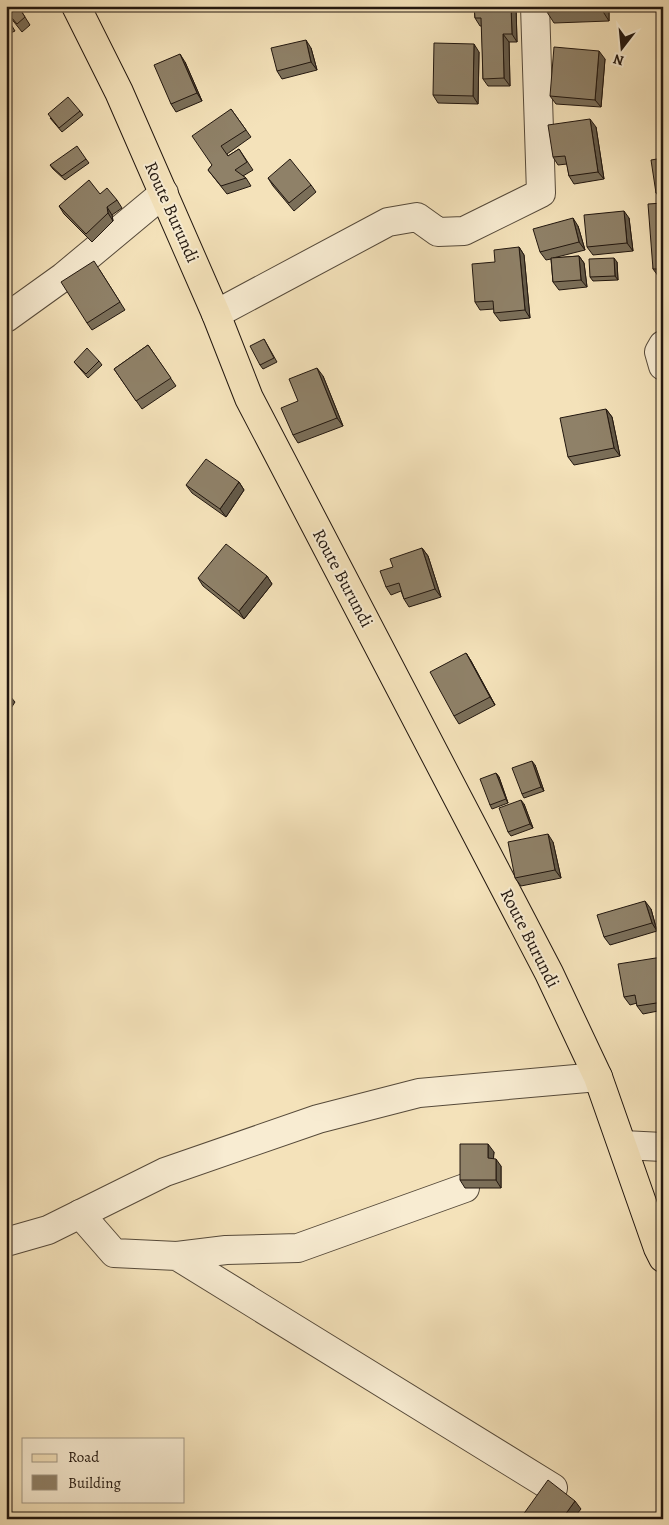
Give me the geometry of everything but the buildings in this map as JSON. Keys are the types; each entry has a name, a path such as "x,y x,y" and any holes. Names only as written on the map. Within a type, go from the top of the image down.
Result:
{"main road":[{"name":"Route Burundi","path":"76,6 119,92 164,193 216,314 249,398 544,964 598,1077 663,1258"}],"street":[{"path":"216,314 388,222 417,218 438,232 464,231 542,193 535,6"},
{"path":"6,318 63,278 164,193"},
{"path":"663,345 659,352 663,366"},
{"path":"6,1242 48,1230 165,1172 318,1119 419,1093 598,1077"},
{"path":"623,1145 663,1147"},
{"path":"80,1214 114,1253 177,1256 226,1250 298,1248 465,1188"},
{"path":"177,1256 553,1488"}]}
